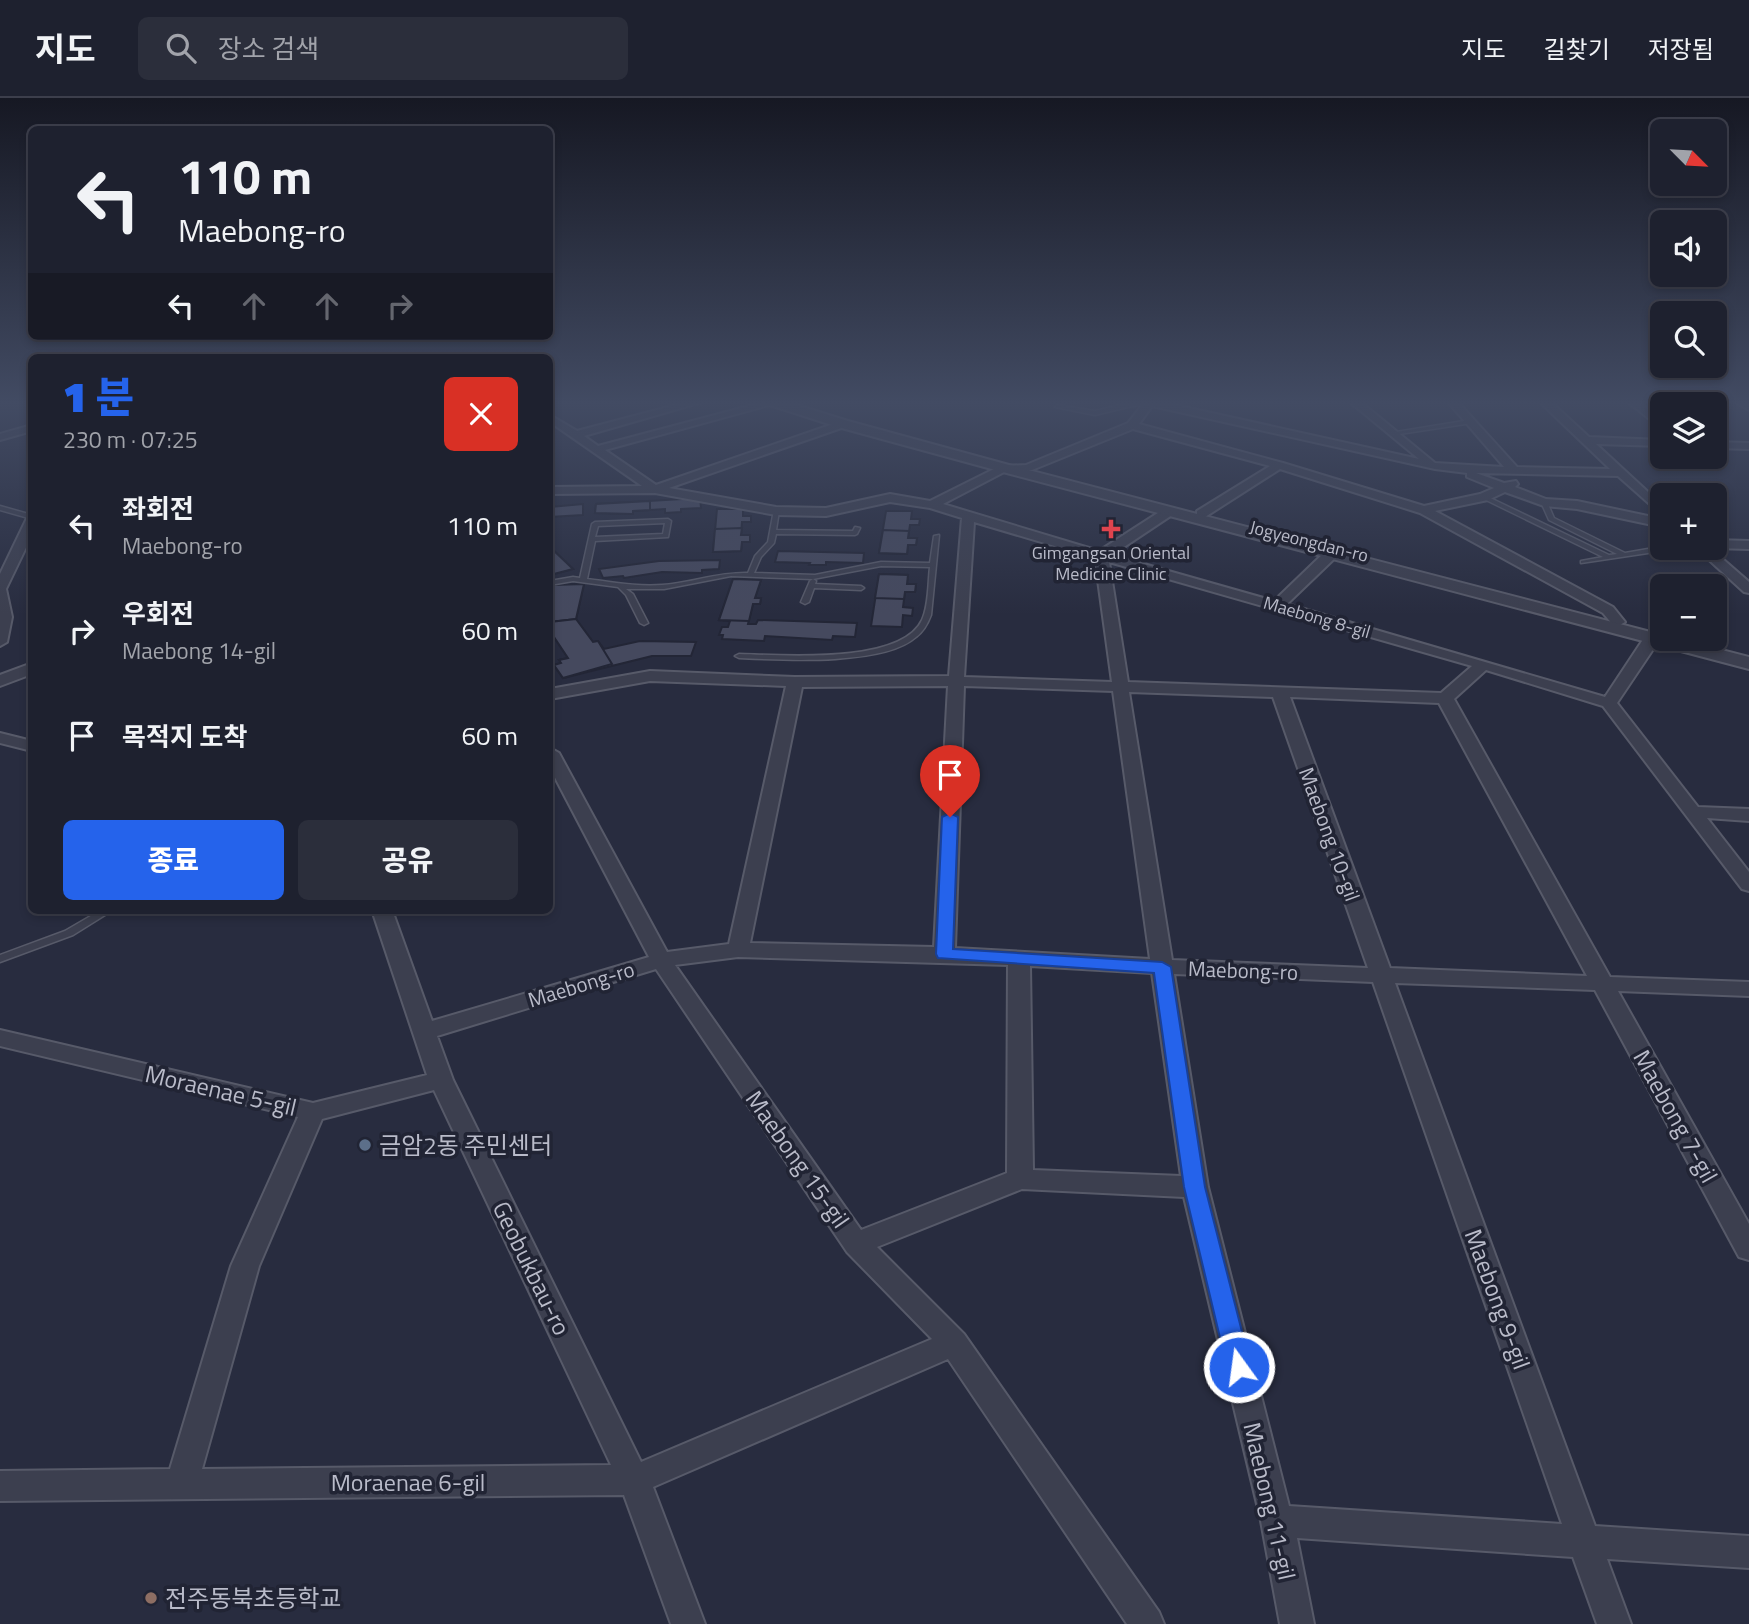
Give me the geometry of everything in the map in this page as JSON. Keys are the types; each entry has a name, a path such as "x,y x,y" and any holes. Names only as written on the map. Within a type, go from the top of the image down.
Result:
{"street":[{"path":"633,473 655,489"},
{"path":"655,489 701,473"},
{"path":"932,505 994,473"},
{"name":"Jogyeongdan-ro","path":"1023,473 1331,554 1650,633"},
{"name":"Jogyeongdan-ro","path":"1048,473 1619,622 1650,633"},
{"path":"1201,514 1266,473"},
{"path":"1305,473 1424,510 1608,610 1619,622"},
{"path":"1467,473 1544,502 1577,505 1650,520"},
{"path":"1424,510 1484,497 1506,488 1525,473"},
{"path":"1623,473 1650,499"},
{"path":"553,491 655,489 776,511 826,512 890,498 932,505 1101,556 1168,512"},
{"path":"944,954 956,681 968,517"},
{"path":"0,642 5,617 0,590 28,527"},
{"path":"1727,544 1749,545"},
{"name":"Jogyeongdan-ro","path":"1276,606 1331,554"},
{"name":"Maebong 8-gil","path":"1101,556 1483,664 1609,703"},
{"name":"Maebong 11-gil","path":"1101,556 1195,1187 1277,1521 1297,1624"},
{"path":"1716,560 1749,589"},
{"path":"1650,645 1609,703 1749,886"},
{"path":"1727,650 1749,656"},
{"name":"Jogyeongdan-ro","path":"1710,651 1749,663"},
{"path":"553,693 650,676 795,682 956,681 1445,698 1483,664"},
{"path":"0,681 28,670"},
{"path":"738,950 795,682"},
{"name":"Maebong 10-gil","path":"1280,693 1380,974"},
{"path":"1445,698 1604,983"},
{"path":"0,738 28,745"},
{"name":"Maebong 15-gil","path":"553,759 661,960 856,1244 954,1343 1147,1624"},
{"path":"1695,812 1749,815"},
{"name":"Geobukbau-ro","path":"383,914 426,1031 440,1080 634,1480 688,1624"},
{"name":"Maebong-ro","path":"426,1031 661,960 738,950 944,954 1162,967 1749,989"},
{"path":"1019,960 1020,1179"},
{"name":"Maebong 9-gil","path":"1380,974 1614,1624"},
{"name":"Maebong 7-gil","path":"1604,983 1749,1249"},
{"name":"Moraenae 5-gil","path":"0,1038 313,1112 440,1080"},
{"path":"182,1483 245,1266 313,1112"},
{"path":"856,1244 1020,1179 1195,1187"},
{"path":"634,1480 954,1343"},
{"name":"Moraenae 6-gil","path":"0,1486 634,1480"},
{"path":"1277,1521 1749,1552"}],"lane":[{"path":"1484,497 1608,558"},
{"path":"1544,502 1550,519 1624,555"},
{"path":"0,508 28,517"},
{"path":"751,573 762,550 771,543 776,511"},
{"path":"583,580 591,539 595,524 667,521 666,536 591,539"},
{"path":"774,531 855,533 857,528"},
{"path":"739,656 857,655 898,643 914,635 927,619 937,536"},
{"path":"1583,562 1648,551"},
{"path":"553,583 583,580 618,586 664,587 751,573 815,577 881,564 932,565"},
{"path":"805,603 815,577"},
{"path":"618,586 629,594 644,623"},
{"path":"811,586 849,592 861,588"},
{"path":"0,959 69,933 101,914"}],"building":[{"path":"700,498 701,508 681,509 681,512 665,513 665,509 633,511 633,514 595,513 596,504"},
{"path":"650,501 650,510 633,511 633,514 595,513 596,504"},
{"path":"583,504 583,515 553,517 553,507"},
{"path":"717,509 743,509 743,516 751,516 751,522 742,522 741,535 750,535 750,542 742,542 741,551 713,552"},
{"path":"886,511 912,511 911,519 920,519 919,525 910,525 908,538 917,538 916,545 908,545 907,554 879,553"},
{"path":"742,528 741,535 750,535 750,542 742,542 741,551 713,552 715,529"},
{"path":"883,530 909,531 908,538 917,538 916,545 908,545 907,554 879,553"},
{"path":"553,550 573,569 553,574"},
{"path":"553,550 573,569 553,574"},
{"path":"778,551 864,553 863,563 826,562 826,565 809,565 810,563 775,562"},
{"path":"720,560 719,569 702,570 702,573 662,572 624,578 603,578 599,569 659,561"},
{"path":"879,574 908,575 907,584 916,584 915,592 905,592 903,607 913,608 912,616 903,615 902,627 871,626"},
{"path":"879,574 908,575 907,584 916,584 915,592 905,592 904,599 875,598"},
{"path":"733,579 761,580 755,598 761,598 760,604 753,604 748,624 756,624 758,620 857,623 855,637 833,636 832,640 765,636 764,641 722,639 723,635 719,635 722,627 728,627 730,621 719,620"},
{"path":"733,579 761,580 755,598 761,598 760,604 753,604 749,621 719,620"},
{"path":"584,584 576,619 593,642 598,641 604,649 640,641 696,642 691,656 652,656 563,678 554,665 561,663 559,660 568,658 553,636 553,585"},
{"path":"584,584 576,619 553,622 553,585"},
{"path":"576,619 593,642 598,641 612,664 563,678 554,665 561,663 559,660 568,658 553,636 553,622"}],"place":[{"name":"Gimgangsan Oriental Medicine Clinic","path":"1111,529"},
{"name":"금암2동 주민센터","path":"365,1145"},
{"name":"전주동북초등학교","path":"151,1598"}],"route":[{"path":"950,817 944,954 1162,967 1195,1187 1239,1367"}]}
